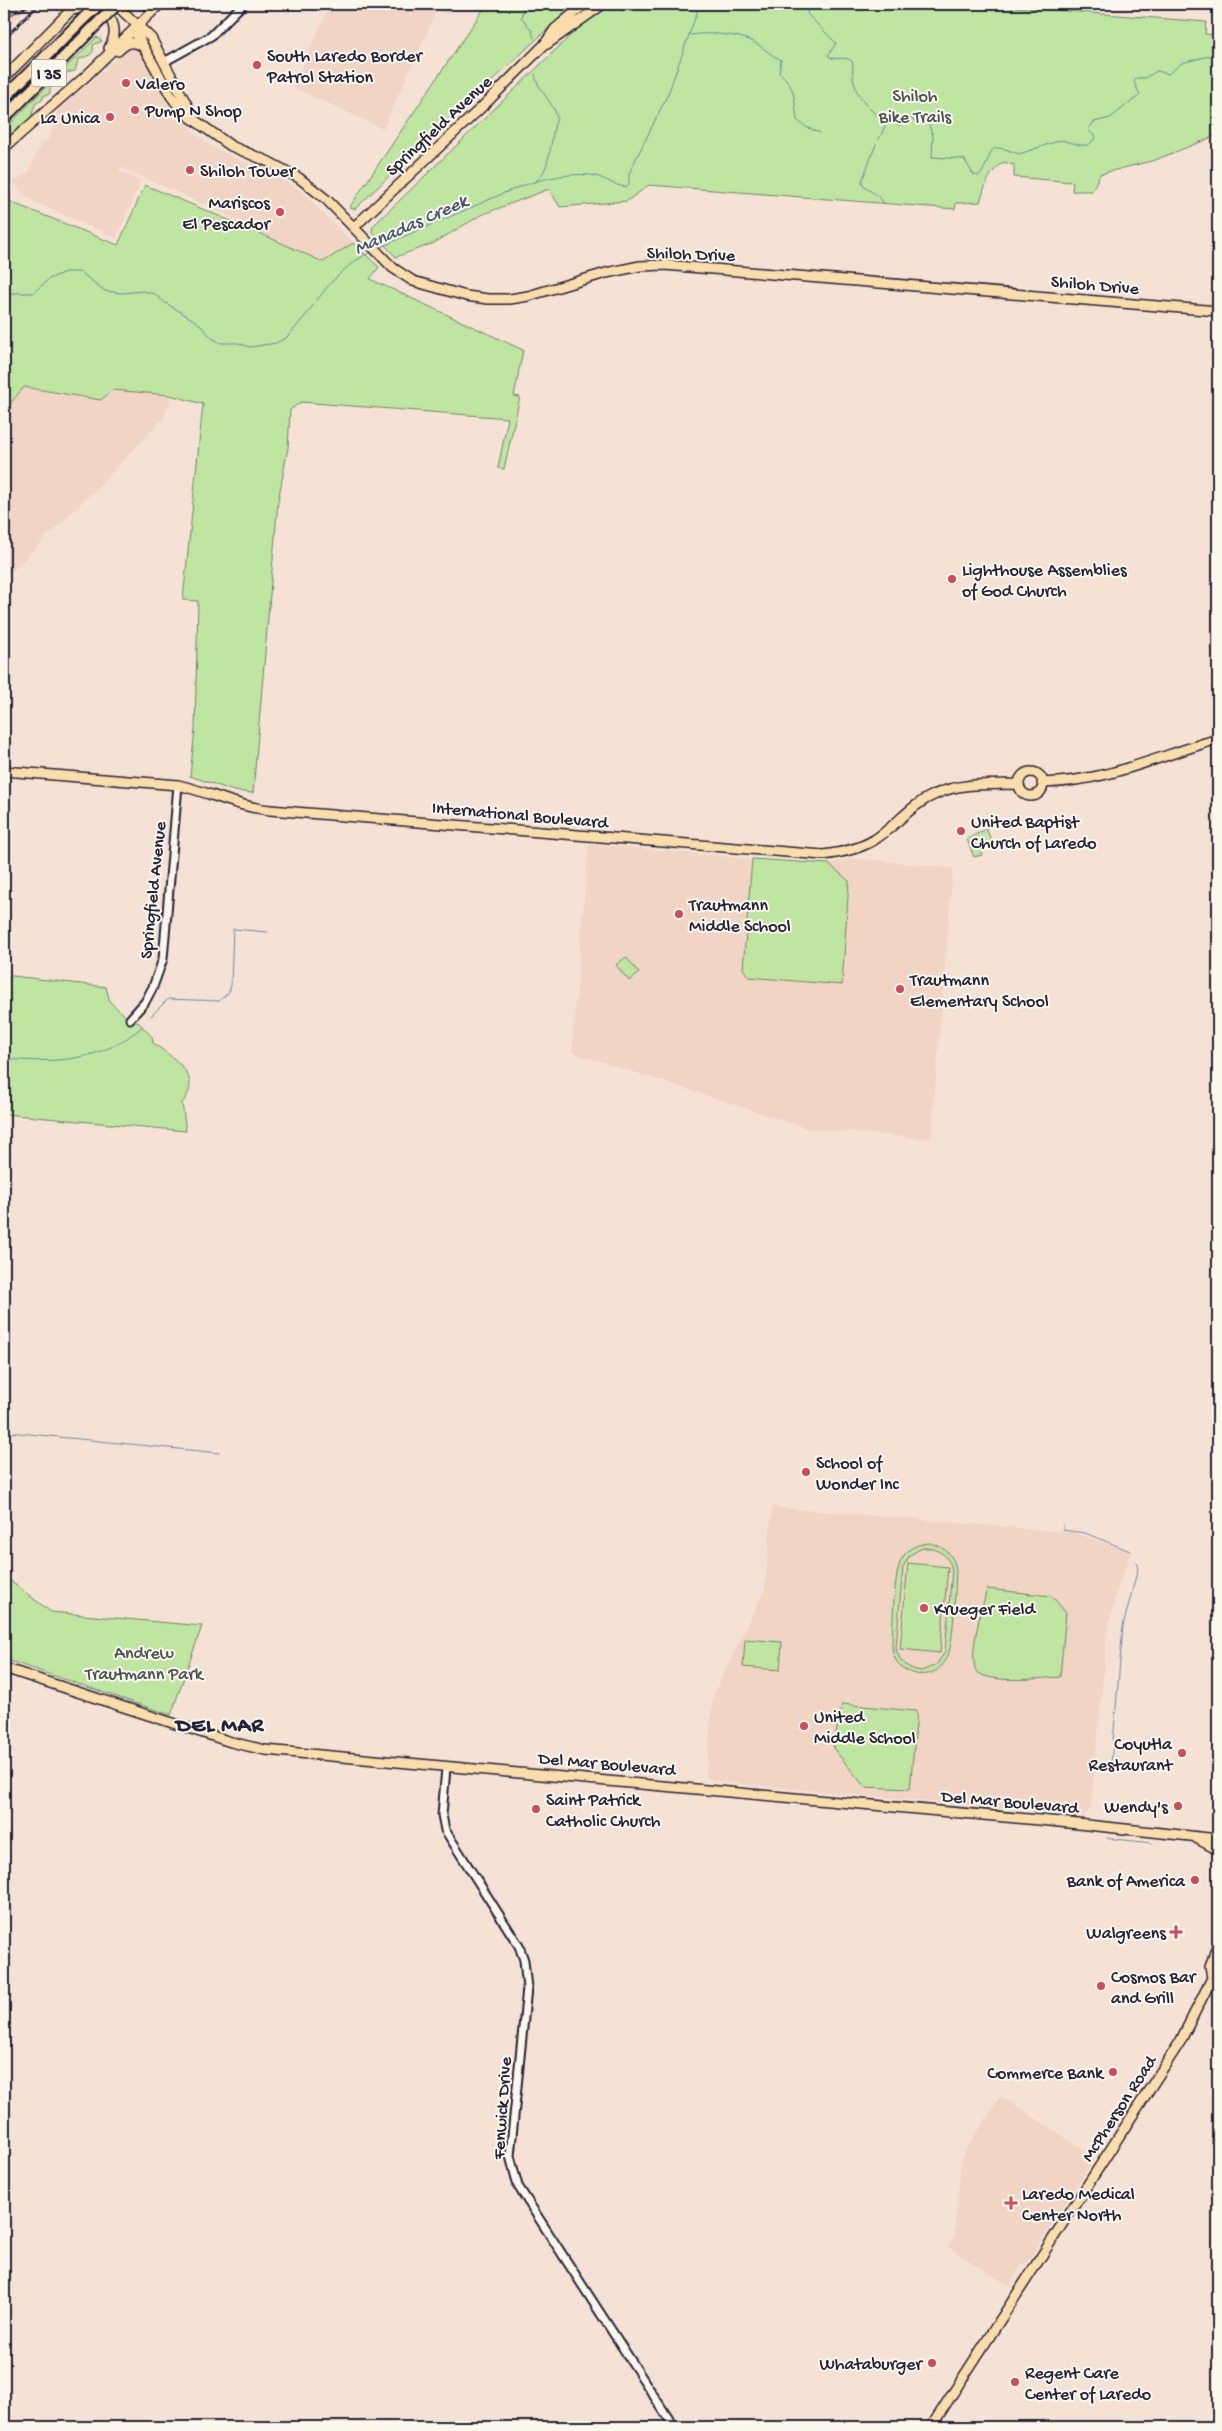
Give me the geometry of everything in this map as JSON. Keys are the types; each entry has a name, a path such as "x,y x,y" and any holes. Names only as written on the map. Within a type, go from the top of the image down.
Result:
{"highway":[{"name":"I 35","path":"4,98 99,4"},
{"name":"I 35","path":"4,118 116,4"}],"main road":[{"path":"4,78 77,4"},
{"path":"69,12 79,6 91,4 100,7 112,20 115,34 101,62"},
{"name":"Shiloh Drive","path":"116,4 137,26 148,34 194,118"},
{"path":"144,4 151,4"},
{"path":"4,148 101,62 160,4"},
{"name":"Springfield Avenue","path":"544,45 556,29 585,4"},
{"name":"Springfield Avenue","path":"354,227 544,45 603,4"},
{"name":"Shiloh Drive","path":"137,26 137,35 183,112 194,118 214,136 231,146 300,178 327,200 393,268 413,281 446,291 488,299 528,296 606,273 640,266 664,265 1218,310"},
{"path":"101,62 131,42 138,43 146,49"},
{"name":"International Boulevard","path":"1042,783 1081,780 1114,774 1218,739"},
{"name":"International Boulevard","path":"4,771 178,785 200,790 240,805 270,810 823,854 846,851 874,840 916,805 936,793 973,786 1019,784"},
{"name":"International Boulevard","path":"1029,772 1038,775 1042,783 1040,792 1032,796 1024,793 1019,784 1022,776 1029,772"},
{"name":"Del Mar Boulevard","path":"4,1668 249,1747 446,1768 519,1772 1218,1838"},
{"path":"1192,1836 1218,1850"},
{"name":"McPherson Road","path":"931,2427 1180,2042 1215,1975 1210,1967 1218,1943"}],"street":[{"path":"164,62 211,36 244,4"},
{"name":"Springfield Avenue","path":"130,1019 145,1002 154,987 163,959 178,785"},
{"name":"Fenwick Drive","path":"446,1768 442,1815 445,1830 519,1946 524,1960 527,1988 511,2147 514,2174 518,2186 674,2427"}],"shaded area":[{"path":"4,4 31,4 4,30"},
{"path":"331,4 454,4 449,15 437,10 383,129 293,87"},
{"path":"133,45 140,49 174,109 195,133 214,148 281,178 302,192 353,243 323,262 255,231 256,228 121,167 119,171 141,181 116,238 26,198 14,182 29,171 41,144 48,140 58,109 108,67 125,49"},
{"path":"24,387 100,400 112,390 170,395 170,402 163,418 101,484 4,579 4,411"},
{"path":"592,844 752,859 743,970 749,977 841,985 849,881 829,864 853,858 953,868 931,1139 807,1128 572,1052 588,847"},
{"path":"772,1507 1075,1533 1131,1552 1117,1589 1107,1633 1091,1809 1083,1816 712,1781 706,1775 713,1695 765,1589"},
{"name":"Laredo Medical Center North","path":"1001,2096 1095,2157 1028,2261 1021,2266 1013,2278 1011,2287 948,2247 954,2237 961,2161 966,2149"}],"green space":[{"path":"487,4 574,4 473,99 456,112 355,209 349,208"},
{"name":"Shiloh Bike Trails","path":"612,4 977,4 1206,22 1205,34 1218,35 1218,135 1155,160 1100,174 1092,191 1072,191 1073,182 1014,177 1014,165 1004,162 991,174 980,202 956,203 955,209 649,185 627,201 560,207 549,189 481,215 434,243 396,257 372,232 373,226 570,36 593,16"},
{"path":"97,37 102,41 93,45 93,52 91,54 78,60 75,71 59,74"},
{"path":"50,83 50,93 44,95 42,100 35,104 31,118 4,142 4,130"},
{"path":"145,185 323,262 353,243 379,267 370,279 523,350 514,396 520,397 504,469 498,468 508,418 301,402 290,410 288,448 278,501 253,793 234,791 190,776 195,729 198,601 183,600 203,404 170,395 112,390 101,400 24,387 4,411 4,205 8,201 118,245"},
{"path":"986,829 992,841 979,848 982,855 974,857 967,839"},
{"path":"752,859 829,864 849,881 842,985 749,977 743,969"},
{"path":"626,957 639,973 629,981 616,965"},
{"path":"4,975 106,987 110,1002 133,1023 138,1022 152,1037 153,1043 177,1061 188,1076 190,1084 188,1093 182,1103 186,1131 4,1114"},
{"path":"930,1543 948,1552 955,1564 954,1616 947,1658 932,1673 922,1675 905,1669 898,1663 893,1654 894,1598 897,1573 903,1557 914,1547","holes":["922,1548 942,1553 951,1565 952,1570 945,1652 936,1665 921,1671 904,1664 896,1647 903,1567 910,1555"]},
{"name":"Krueger Field","path":"908,1563 948,1567 940,1653 900,1649"},
{"name":"Andrew Trautmann Park","path":"4,1576 51,1612 202,1626 171,1715 4,1659"},
{"path":"987,1589 1052,1596 1066,1613 1060,1677 1004,1679 992,1678 976,1671 974,1663 975,1642"},
{"path":"745,1639 782,1642 780,1670 743,1667"},
{"path":"842,1704 915,1711 917,1713 910,1789 865,1787 833,1748"}],"waterway":[{"path":"525,4 521,17 532,31 534,38"},
{"path":"613,7 624,11 630,10 635,4"},
{"name":"Manadas Creek","path":"379,248 509,191 541,180 573,175 590,175 626,187 629,184 629,174 633,165 668,94 700,4"},
{"name":"Manadas Creek","path":"752,4 770,10 788,4"},
{"name":"Manadas Creek","path":"811,4 807,9 808,15 836,43 828,56 852,61 855,86 858,94 869,108 883,119 900,125 911,118 917,123 928,122 933,136 932,157 964,159 973,174 977,176 981,174 992,150 995,148 1019,154 1061,140 1088,145 1094,140 1095,136 1088,130 1094,122 1110,118 1140,95 1134,82 1137,78 1145,78 1157,71 1168,74 1182,63 1212,55 1218,58"},
{"path":"822,4 825,8 842,4"},
{"path":"691,35 722,34 738,37 756,43 781,60 779,73 785,78 791,88 797,120 806,127 820,133"},
{"path":"535,74 536,80 553,106 557,118 548,160 536,181"},
{"path":"879,139 887,122"},
{"path":"876,144 862,181 863,186 878,196 884,203"},
{"name":"Manadas Creek","path":"4,290 9,293 33,293 49,279 65,272 80,272 105,291 122,293 143,291 155,294 164,302 197,322 212,338 221,343 238,343 250,347 276,343 286,338 334,280 357,260 371,252"},
{"path":"151,1016 168,999 219,1001 229,992 231,985 233,929 268,932"},
{"path":"4,1059 42,1061 78,1058 111,1047 143,1026"},
{"path":"9,1432 219,1453"},
{"path":"1063,1525 1063,1530 1085,1533 1130,1551"},
{"path":"1111,1765 1123,1626 1138,1568 1136,1562"},
{"path":"1107,1838 1152,1843"}],"railway":[{"path":"4,17 32,4"},
{"path":"4,39 39,4"}],"place":[{"name":"South Laredo Border Patrol Station","path":"257,65"},
{"name":"Valero","path":"126,83"},
{"name":"Pump N Shop","path":"135,110"},
{"name":"La Unica","path":"110,117"},
{"name":"Shiloh Tower","path":"190,170"},
{"name":"Mariscos El Pescador","path":"280,212"},
{"name":"Lighthouse Assemblies of God Church","path":"952,579"},
{"name":"United Baptist Church of Laredo","path":"961,831"},
{"name":"Trautmann Middle School","path":"679,914"},
{"name":"Trautmann Elementary School","path":"900,989"},
{"name":"School of Wonder Inc","path":"806,1472"},
{"name":"Krueger Field","path":"924,1608"},
{"name":"United Middle School","path":"804,1726"},
{"name":"Coyutla Restaurant","path":"1182,1753"},
{"name":"Wendy's","path":"1178,1806"},
{"name":"Saint Patrick Catholic Church","path":"536,1809"},
{"name":"Bank of America","path":"1195,1880"},
{"name":"Walgreens","path":"1176,1932"},
{"name":"Cosmos Bar and Grill","path":"1101,1986"},
{"name":"Commerce Bank","path":"1113,2072"},
{"name":"Laredo Medical Center North","path":"1011,2203"},
{"name":"Whataburger","path":"932,2363"},
{"name":"Regent Care Center of Laredo","path":"1015,2382"}],"district":[{"name":"DEL MAR","path":"220,1723"}]}
